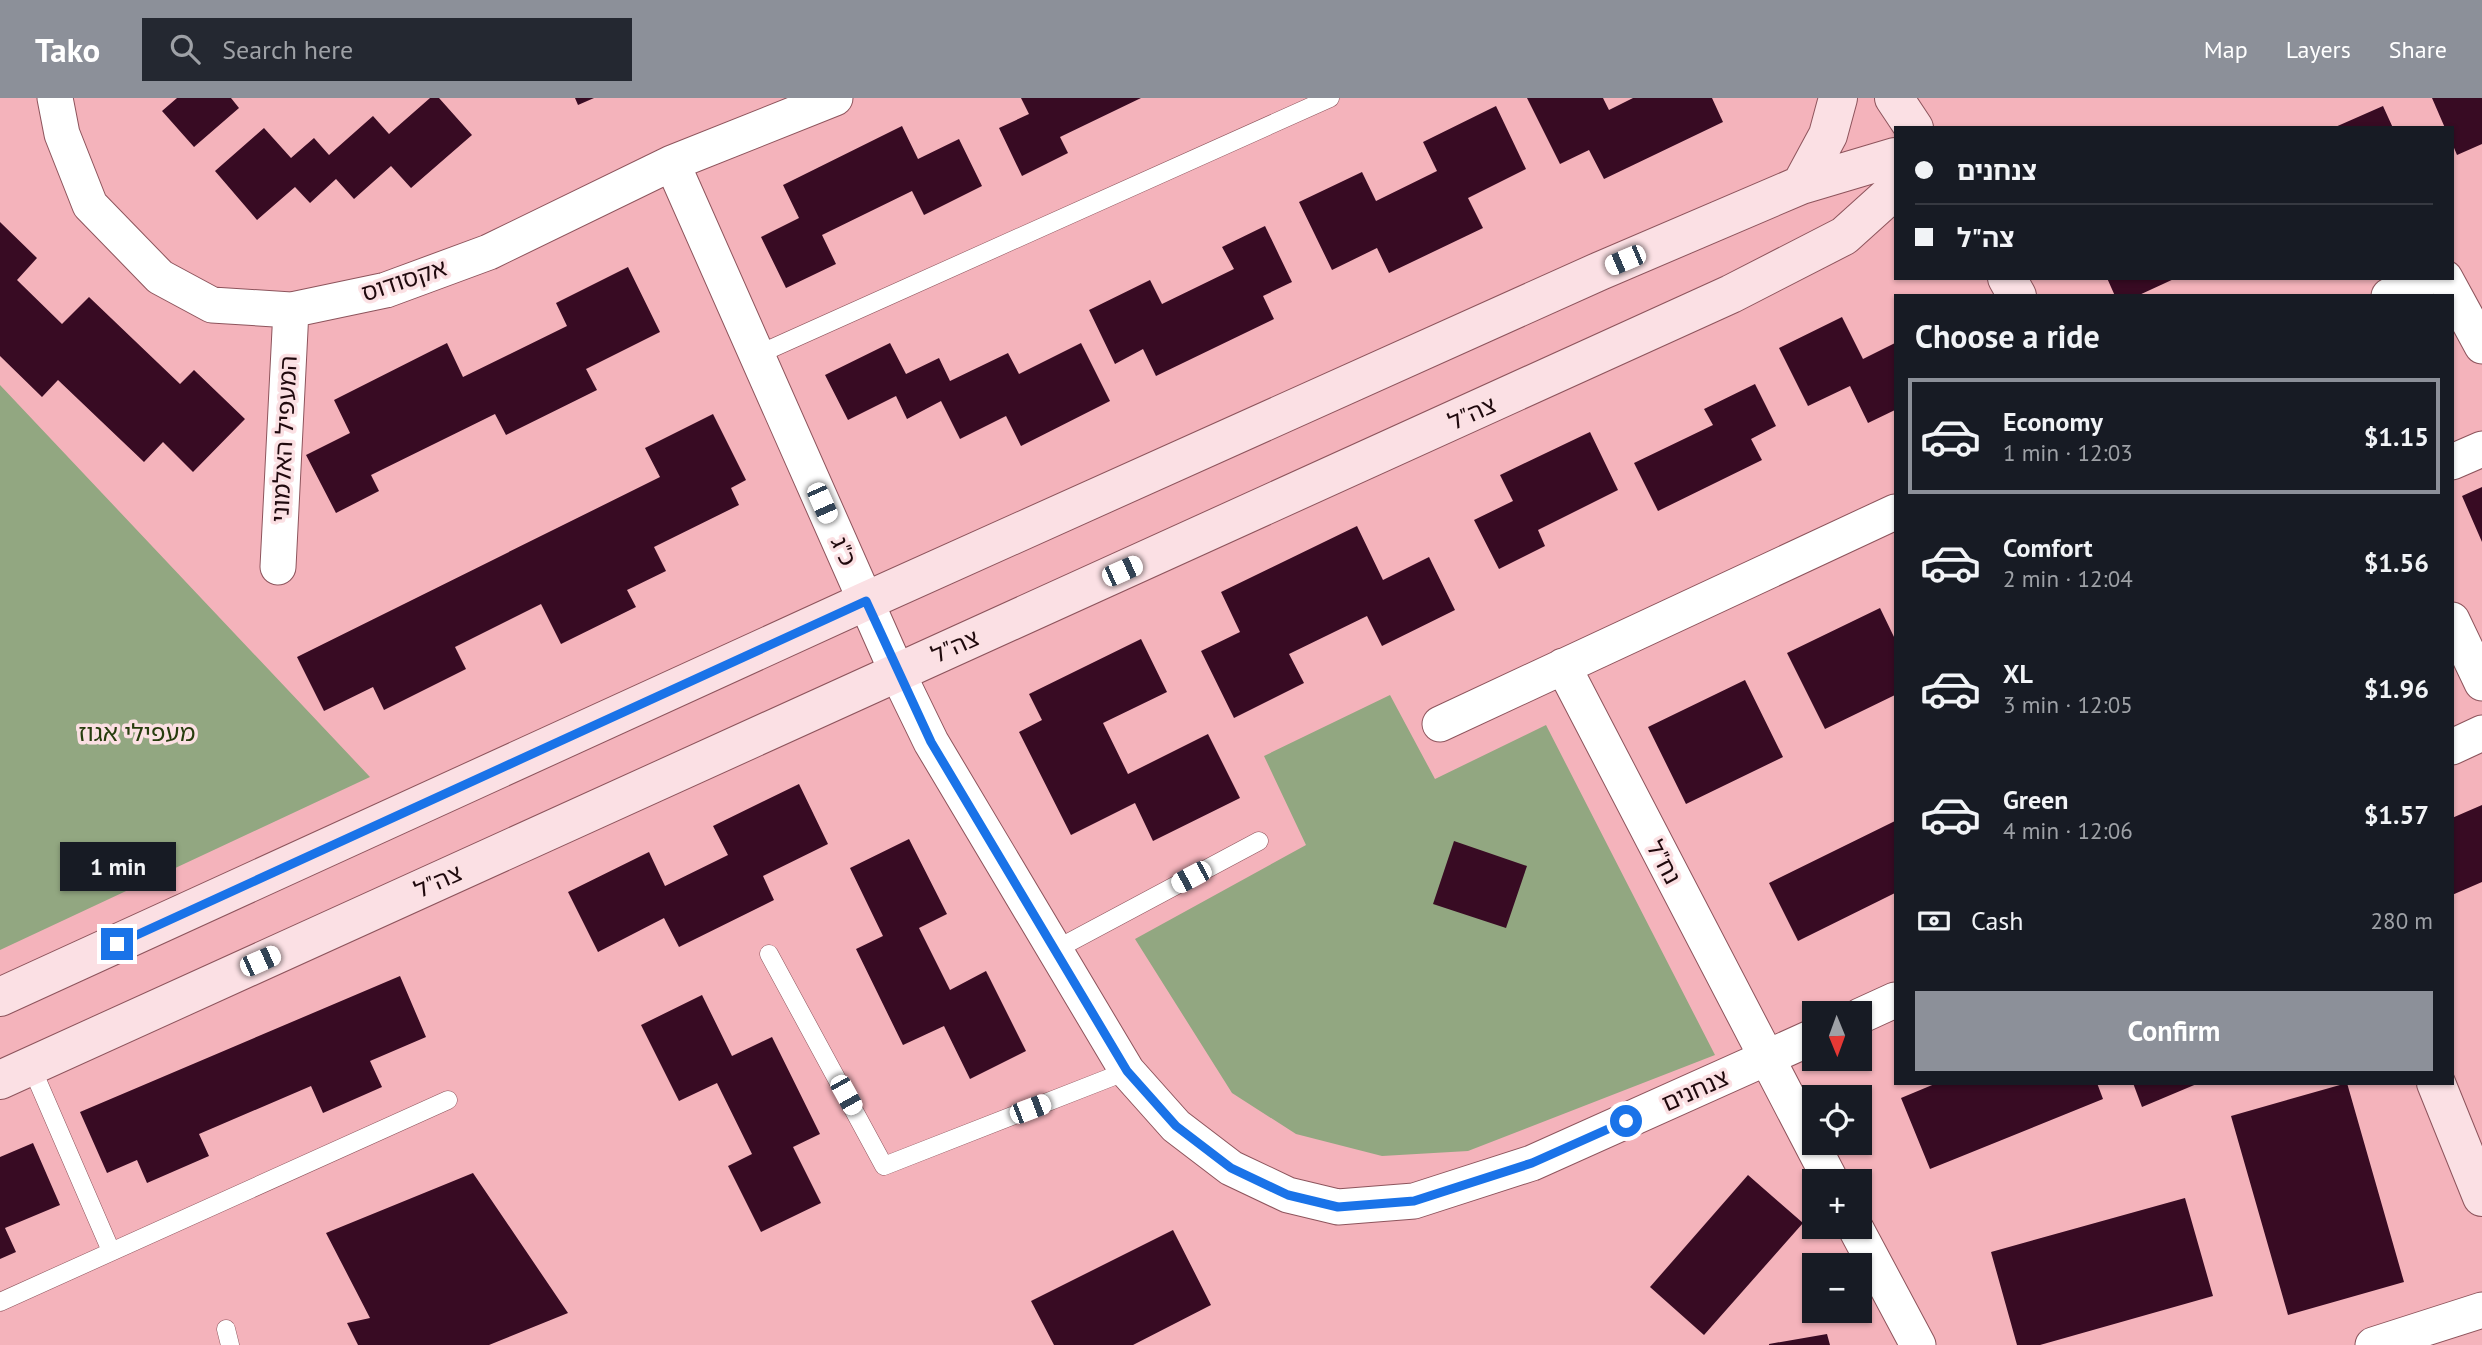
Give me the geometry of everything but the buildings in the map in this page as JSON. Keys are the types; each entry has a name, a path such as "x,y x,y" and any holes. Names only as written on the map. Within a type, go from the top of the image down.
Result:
{"street":[{"name":"אקסודוס","path":"54,98 62,134 90,205 160,277 212,305 291,310 386,290 489,252 672,163 835,98"},
{"path":"1801,185 1828,135 1838,98"},
{"path":"1894,98 1913,126"},
{"path":"0,998 866,601 1600,271 1801,185 1894,157"},
{"name":"כ\"ג","path":"672,163 897,672 931,742 1127,1071"},
{"name":"צה\"ל","path":"15,1073 1731,294 1844,236 1894,191"},
{"path":"1844,236 1894,220"},
{"path":"2393,294 2422,280"},
{"path":"2454,295 2482,346"},
{"name":"המעפיל האלמוני","path":"278,567 291,310"},
{"path":"2454,461 2482,449"},
{"path":"1440,723 1894,512"},
{"path":"2454,624 2482,683"},
{"name":"נח\"ל","path":"1563,666 1825,1169"},
{"path":"2454,746 2482,733"},
{"path":"1872,1011 1894,1000"},
{"name":"צנחנים","path":"1127,1071 1176,1126 1231,1168 1288,1195 1338,1207 1414,1201 1532,1163 1802,1042"},
{"path":"2438,1085 2482,1197"},
{"path":"1861,1239 1918,1345"},
{"path":"2373,1345 2482,1310"}],"lane":[{"path":"757,355 1330,98"},
{"path":"1055,950 1259,841"},
{"path":"769,954 884,1166 1127,1071"},
{"path":"15,1073 111,1251"},
{"path":"0,1302 448,1100"}],"green space":[{"name":"מעפילי אגוז","path":"0,385 370,777 0,950"},
{"path":"1390,695 1435,779 1546,725 1715,1055 1468,1151 1382,1156 1296,1134 1232,1093 1135,939 1306,845 1264,756"}],"route":[{"path":"117,944 866,601 931,742 1127,1071 1176,1126 1231,1168 1288,1195 1338,1207 1414,1201 1532,1163 1626,1121"}]}
